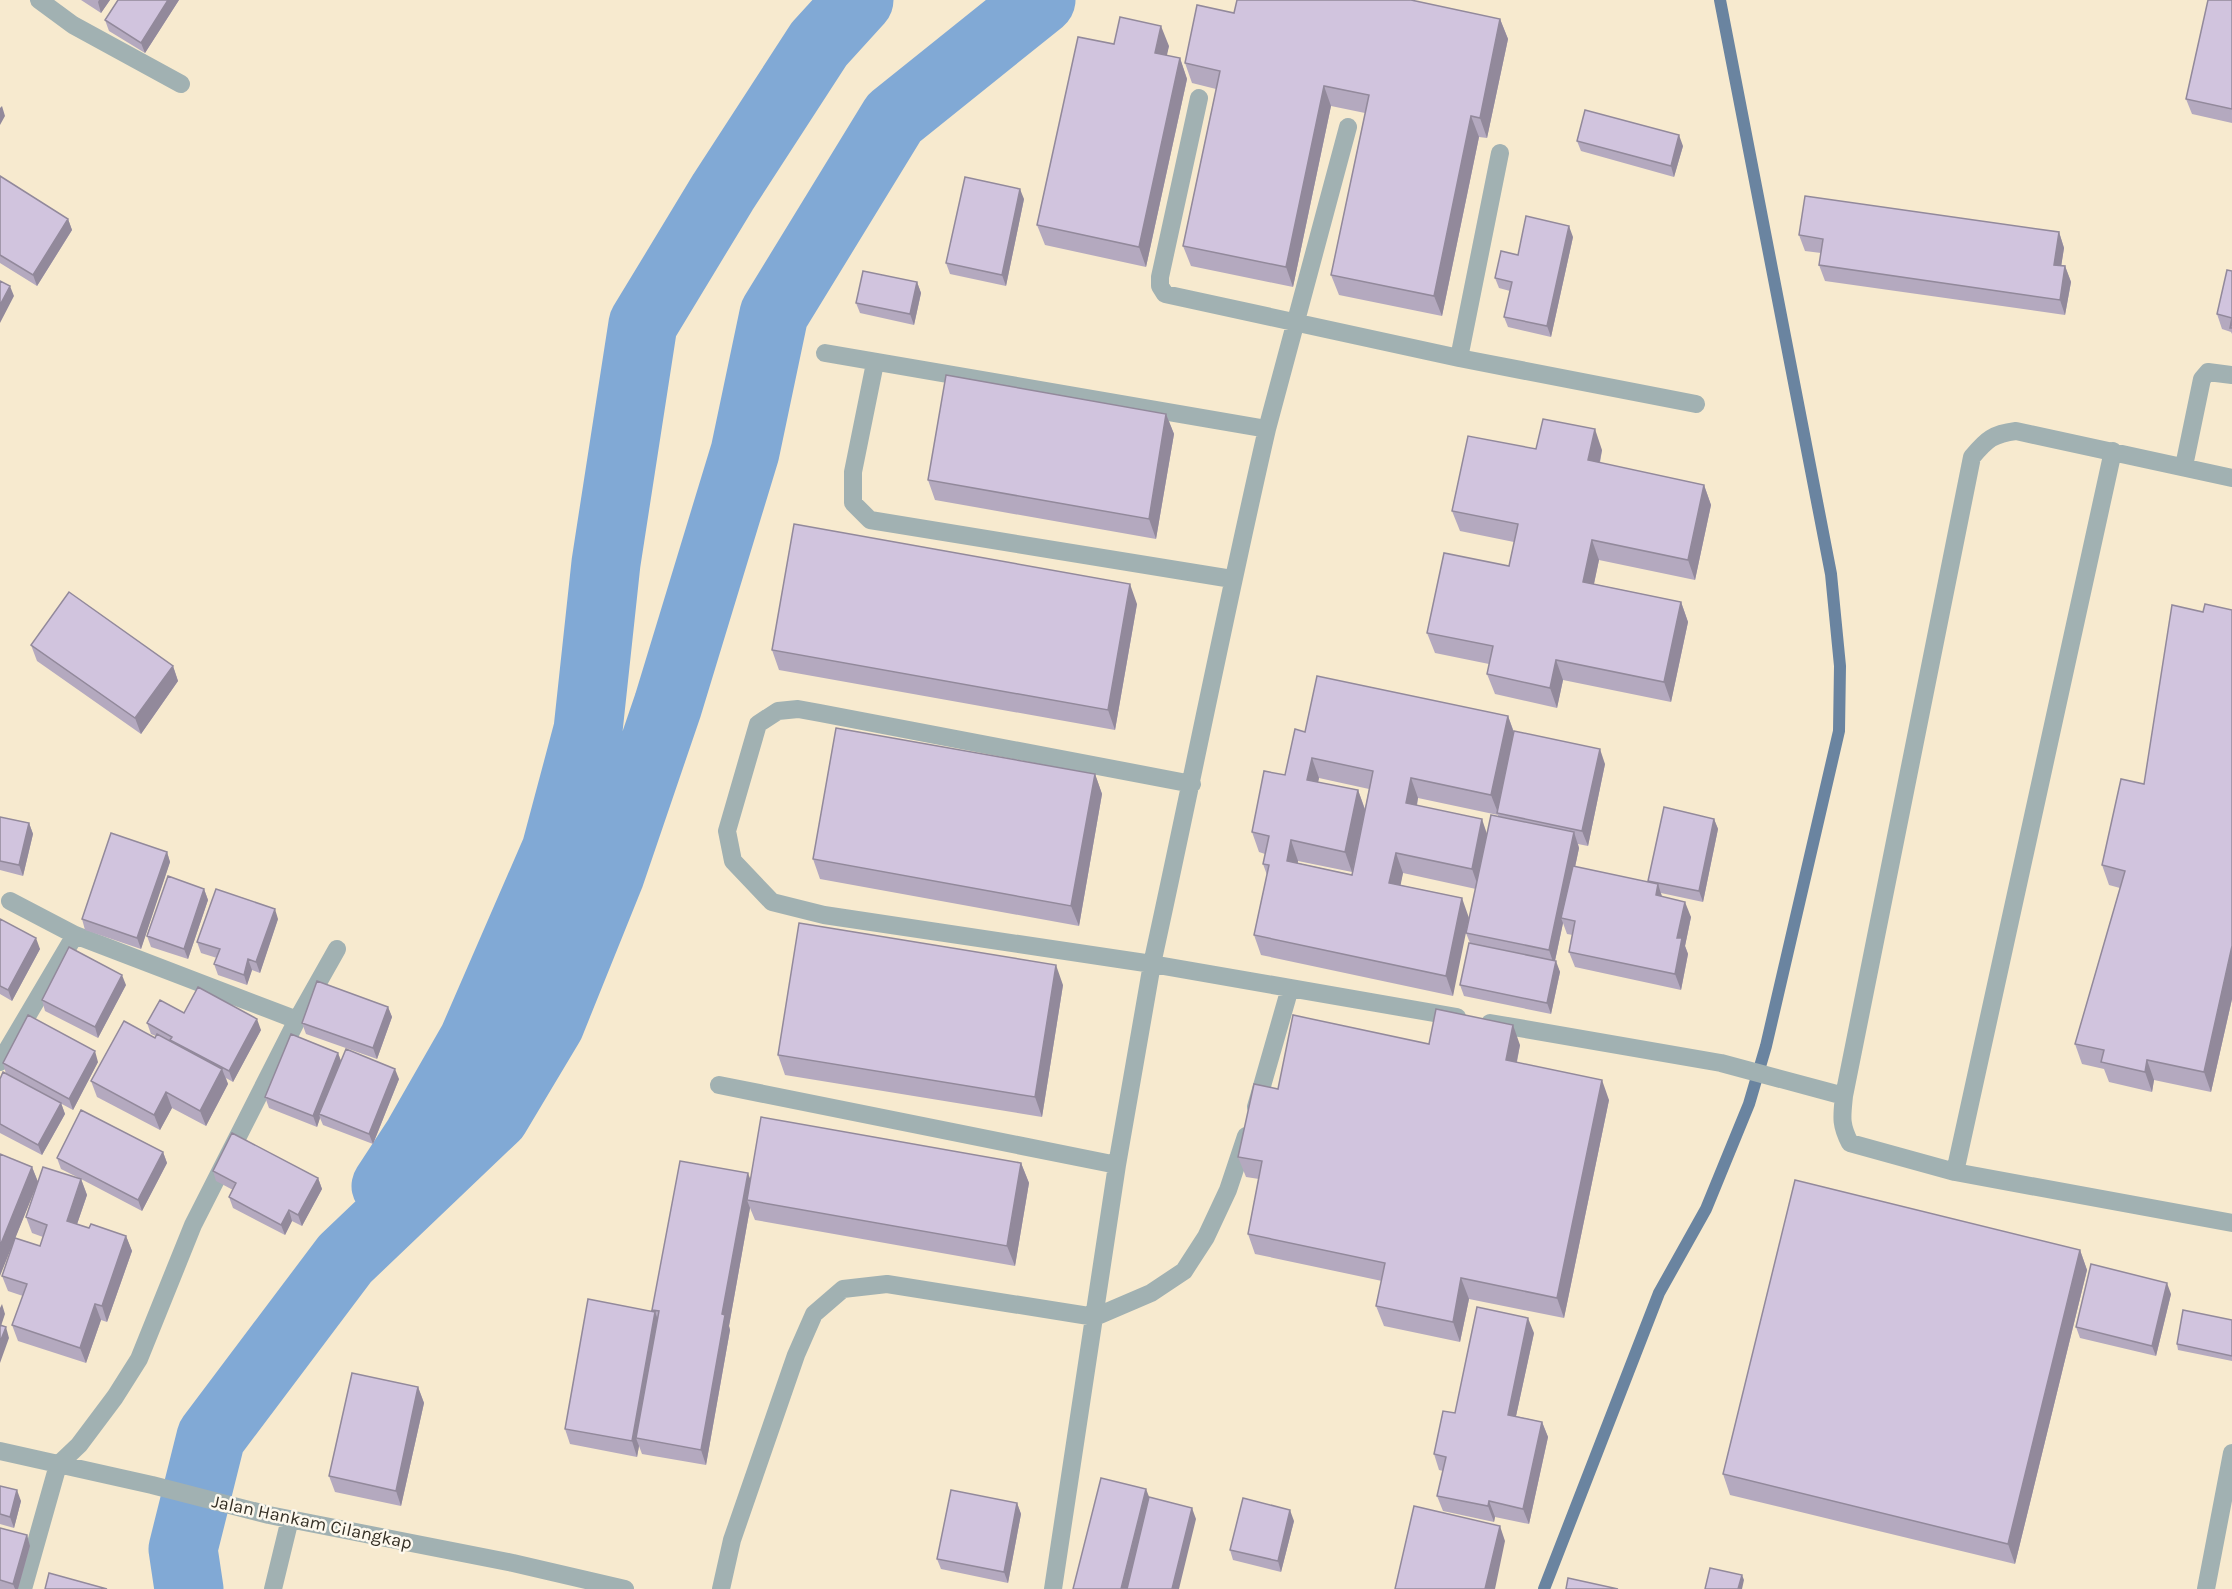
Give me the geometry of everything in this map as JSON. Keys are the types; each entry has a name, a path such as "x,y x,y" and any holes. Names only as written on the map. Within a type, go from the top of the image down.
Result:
{"street":[{"path":"39,0 73,25 181,84"},
{"path":"1199,98 1160,286 1165,294 1459,358 1696,404"},
{"path":"1053,1589 1117,1165 1152,964 1192,784 1232,579 1268,429 1348,127"},
{"path":"1459,358 1500,153"},
{"path":"825,353 1268,429"},
{"path":"875,363 854,472 853,503 870,520 1232,579"},
{"path":"2184,466 2202,379 2208,372 2232,375"},
{"path":"2232,478 2016,431 1999,433 1985,442 1972,458 1841,1120 1850,1143 1954,1172 2232,1223"},
{"path":"1954,1172 2113,451"},
{"path":"1192,784 798,709 778,711 758,724 727,831 734,861 772,902 824,915 1152,964 1721,1063 1844,1096"},
{"path":"10,901 75,935 297,1020"},
{"path":"0,1062 75,935"},
{"path":"23,1589 58,1465 79,1445 115,1397 139,1359 193,1225 297,1020 337,949"},
{"path":"721,1589 732,1540 796,1355 814,1314 843,1289 887,1284 1095,1317 1150,1293 1184,1270 1206,1237 1232,1179 1266,1078 1290,988"},
{"path":"719,1085 1117,1165"},
{"name":"Jalan Hankam Cilangkap","path":"0,1451 152,1485 269,1515 513,1563 625,1589"},
{"path":"2206,1589 2232,1453"},
{"path":"273,1589 290,1519"}],"building":[{"path":"118,0 168,0 141,43 105,20"},
{"path":"1237,0 1411,0 1500,19 1480,118 1471,116 1434,296 1331,275 1369,95 1324,86 1286,267 1183,246 1220,71 1185,63 1197,5 1234,13"},
{"path":"2208,0 2232,0 2232,109 2186,99"},
{"path":"1120,17 1161,26 1155,53 1180,58 1139,247 1037,225 1078,37 1114,44"},
{"path":"1585,110 1679,135 1671,166 1577,141"},
{"path":"0,176 68,219 33,275 0,255"},
{"path":"965,177 1020,189 1002,275 946,263"},
{"path":"1805,196 2059,232 2054,265 2065,266 2060,300 1819,265 1823,239 1799,235"},
{"path":"1526,216 1569,226 1547,326 1504,317 1512,282 1495,278 1501,251 1518,255"},
{"path":"2227,270 2232,271 2232,318 2217,314"},
{"path":"863,271 917,282 910,314 856,303"},
{"path":"0,281 10,286 0,305"},
{"path":"946,375 1166,414 1149,519 928,480"},
{"path":"1543,419 1595,429 1588,460 1704,485 1688,560 1592,540 1583,582 1681,602 1664,682 1556,660 1550,688 1487,674 1493,646 1427,633 1444,553 1509,566 1518,524 1452,511 1468,436 1536,449"},
{"path":"794,524 1130,584 1108,710 772,650"},
{"path":"69,592 173,666 135,718 31,645"},
{"path":"2205,604 2232,610 2232,946 2204,1072 2147,1060 2145,1072 2101,1062 2104,1050 2075,1044 2125,871 2102,865 2121,779 2144,784 2172,605 2203,612"},
{"path":"1317,676 1508,716 1491,795 1411,778 1406,803 1482,819 1472,869 1396,853 1389,883 1462,898 1446,976 1254,935 1269,865 1263,864 1269,836 1252,832 1264,771 1285,775 1295,729 1305,732","holes":["1312,758 1373,771 1352,875 1287,861 1291,840 1345,852 1358,790 1307,780"]},
{"path":"836,728 1095,774 1071,906 813,859"},
{"path":"1514,731 1600,749 1582,831 1497,813"},
{"path":"1664,807 1714,819 1699,891 1648,881"},
{"path":"1491,815 1574,832 1549,950 1466,933"},
{"path":"0,817 29,823 19,865 0,861"},
{"path":"111,833 167,852 137,938 82,919"},
{"path":"1573,866 1658,884 1656,895 1685,902 1677,938 1682,938 1675,974 1569,952 1575,921 1561,918"},
{"path":"168,876 204,889 184,949 147,936"},
{"path":"216,889 275,909 256,962 248,959 244,975 214,964 220,949 197,942"},
{"path":"0,919 36,938 8,990 0,986"},
{"path":"799,923 1056,965 1035,1097 778,1055"},
{"path":"1469,943 1556,961 1547,1003 1460,985"},
{"path":"69,947 122,975 95,1027 42,1000"},
{"path":"317,981 388,1007 373,1048 302,1023"},
{"path":"198,987 257,1019 229,1071 170,1040 172,1037 147,1023 160,1000 184,1013"},
{"path":"1436,1009 1513,1025 1506,1060 1602,1080 1557,1298 1461,1278 1453,1322 1376,1306 1385,1263 1248,1234 1262,1161 1238,1157 1254,1084 1278,1089 1293,1015 1429,1044"},
{"path":"28,1015 95,1051 69,1099 3,1063"},
{"path":"124,1021 155,1038 157,1034 222,1069 200,1111 166,1092 154,1115 91,1081"},
{"path":"291,1034 338,1053 313,1116 265,1097"},
{"path":"346,1049 395,1069 369,1134 319,1114"},
{"path":"3,1072 61,1103 38,1145 0,1124 0,1079"},
{"path":"81,1110 163,1152 138,1200 57,1158"},
{"path":"761,1117 1021,1163 1007,1246 747,1200"},
{"path":"232,1133 318,1178 298,1215 289,1210 281,1225 229,1197 236,1183 213,1171"},
{"path":"0,1154 32,1167 0,1246"},
{"path":"680,1161 748,1173 722,1314 725,1315 701,1450 636,1438 659,1311 652,1310"},
{"path":"43,1167 81,1179 67,1221 89,1228 91,1224 126,1236 102,1306 95,1304 80,1348 12,1325 27,1284 2,1276 15,1238 40,1246 47,1225 26,1217"},
{"path":"1795,1180 2080,1250 2008,1544 1723,1474"},
{"path":"2091,1264 2167,1283 2152,1346 2076,1327"},
{"path":"588,1299 655,1312 632,1441 565,1429"},
{"path":"1477,1307 1528,1318 1508,1415 1542,1422 1523,1509 1489,1501 1488,1506 1437,1496 1446,1457 1434,1454 1443,1411 1455,1413"},
{"path":"2183,1310 2232,1320 2232,1356 2177,1344"},
{"path":"0,1325 6,1327 0,1342"},
{"path":"352,1373 418,1387 396,1491 329,1476"},
{"path":"1101,1478 1146,1489 1121,1589 1073,1589"},
{"path":"0,1486 17,1490 10,1517 0,1514"},
{"path":"951,1490 1017,1503 1004,1572 937,1559"},
{"path":"1149,1497 1192,1508 1172,1589 1127,1589"},
{"path":"1243,1498 1290,1510 1278,1561 1230,1550"},
{"path":"1414,1506 1500,1526 1485,1589 1395,1589"},
{"path":"0,1528 27,1535 13,1584 0,1580"},
{"path":"1710,1568 1742,1575 1738,1589 1705,1589"},
{"path":"49,1573 107,1589 45,1589"},
{"path":"1568,1578 1618,1589 1566,1589"}],"waterway":[{"path":"386,1186 418,1137 473,1041 556,850 588,730 606,563 643,324 723,192 819,44 859,0"},
{"path":"189,1589 183,1549 211,1437 345,1259 495,1116 550,1024 610,875 668,705 745,452 774,314 894,118 1041,0"},
{"path":"1544,1589 1659,1293 1706,1209 1749,1104 1766,1046 1839,731 1840,666 1831,574 1720,0"}]}
